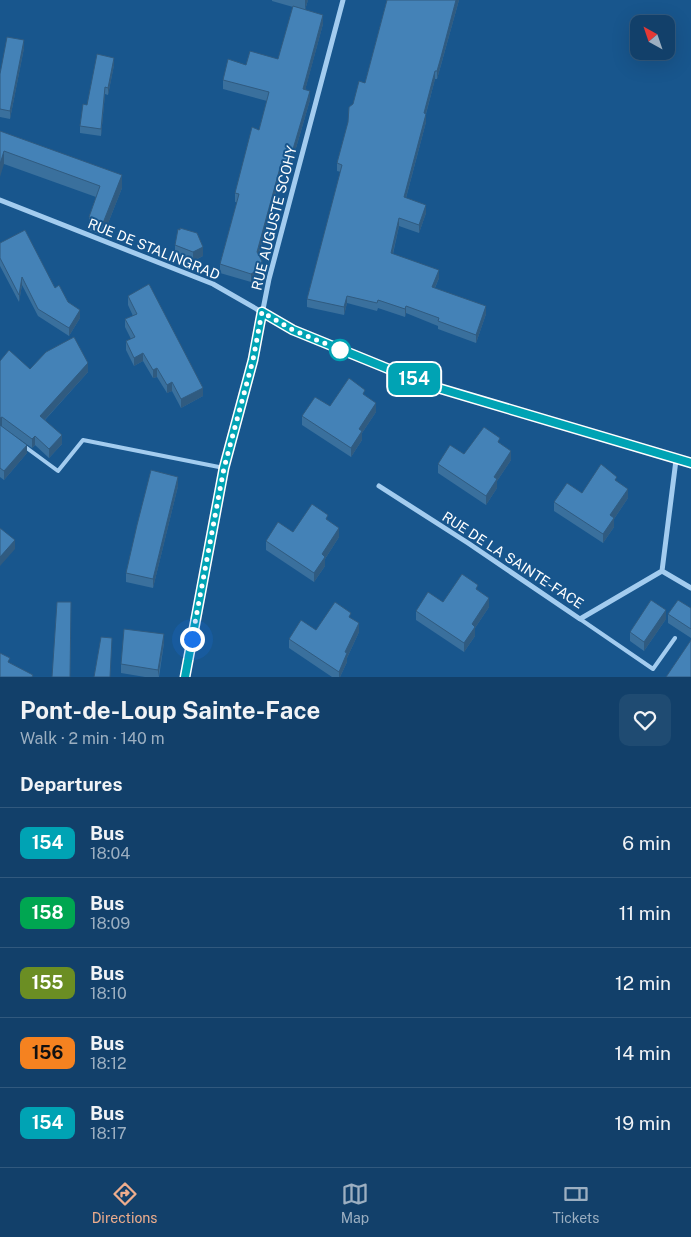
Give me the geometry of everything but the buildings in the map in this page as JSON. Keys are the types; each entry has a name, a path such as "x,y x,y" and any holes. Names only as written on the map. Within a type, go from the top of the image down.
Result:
{"street":[{"name":"RUE AUGUSTE SCOHY","path":"185,677 224,468 253,360 269,279 343,0"},
{"name":"RUE DE STALINGRAD","path":"0,200 213,284 293,330 428,385 691,464"},
{"path":"676,460 662,571 691,588"},
{"name":"RUE DE LA SAINTE-FACE","path":"379,486 468,543 580,619 662,571"}],"lane":[{"path":"22,444 58,471 83,440 224,468"},
{"path":"580,619 653,668 674,638"}],"bus line":[{"name":"154","path":"185,677 224,468 253,360 262,312 293,330 428,385 691,463"}],"route":[{"path":"192,639 224,468 253,360 262,312 293,330 343,351 340,350"}]}
